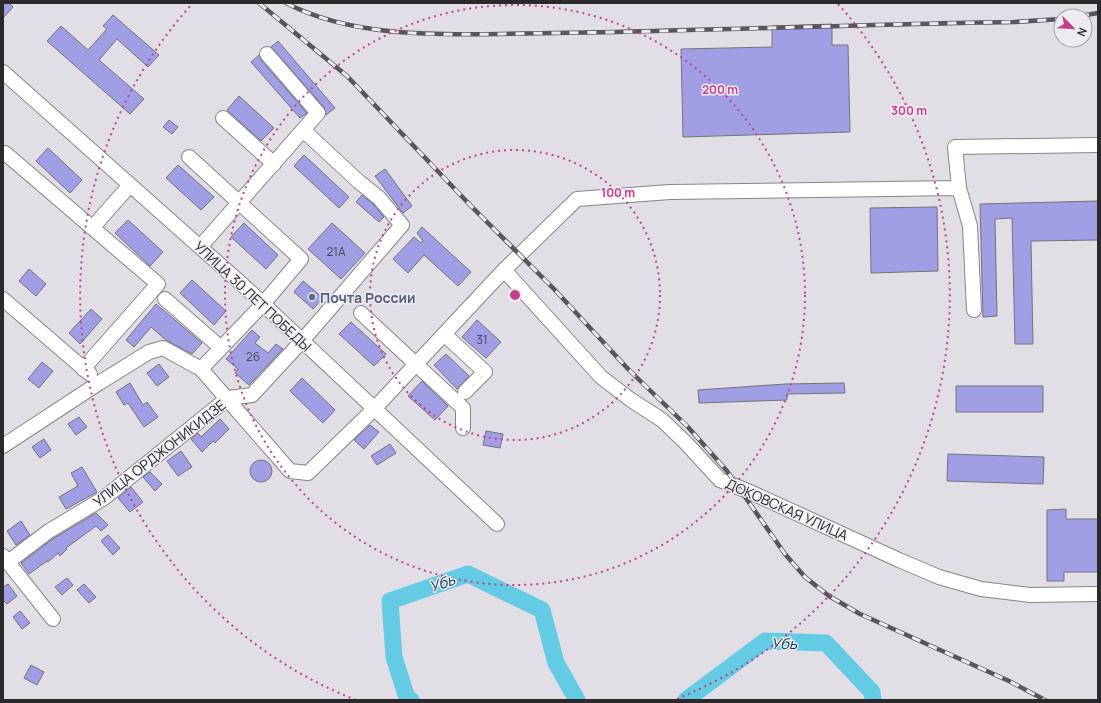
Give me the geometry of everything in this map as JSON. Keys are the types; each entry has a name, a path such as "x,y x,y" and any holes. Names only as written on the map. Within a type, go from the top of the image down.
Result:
{"street":[{"path":"200,247 318,113 267,54"},
{"name":"УЛИЦА 30 ЛЕТ ПОБЕДЫ","path":"3,72 263,304 497,524"},
{"path":"223,118 274,164"},
{"name":"УЛИЦА ОРДЖОНИКИДЗЕ","path":"5,559 104,498 228,398 252,395 302,341 402,225 379,198 358,181 303,130"},
{"path":"974,310 970,226 958,188 955,147 1098,145"},
{"path":"3,155 5,153 158,284 83,368"},
{"path":"189,157 301,259 263,304 201,369"},
{"path":"92,228 130,185"},
{"path":"3,446 99,382 148,352 163,348 201,369 228,398 290,471 308,473 374,409 504,270 577,199 670,192 958,188"},
{"name":"ДОКОВСКАЯ УЛИЦА","path":"504,270 601,377 631,400 662,420 686,443 720,480 939,577 981,589 1030,595 1098,594"},
{"path":"3,299 99,382"},
{"path":"165,299 221,348"},
{"path":"361,313 463,408 463,428"},
{"path":"444,334 485,372 464,392"},
{"path":"5,559 53,619"}],"building":[{"path":"3,3 9,3 13,7 3,18"},
{"path":"113,15 159,55 148,67 117,39 99,60 144,99 130,114 47,41 61,26 88,50 107,29 103,26"},
{"path":"832,24 832,45 848,45 850,132 683,137 681,49 772,47 772,26"},
{"path":"278,41 335,108 326,115 324,107 271,47"},
{"path":"259,55 261,60 307,113 300,118 251,62"},
{"path":"239,96 274,128 261,141 227,110"},
{"path":"169,120 178,127 172,134 163,127"},
{"path":"48,148 82,180 70,193 36,161"},
{"path":"304,155 349,197 339,208 294,166"},
{"path":"178,165 214,197 201,210 166,178"},
{"path":"385,169 412,206 403,213 375,176"},
{"path":"362,195 373,204 384,217 379,222 356,202"},
{"path":"1098,201 1098,240 1031,241 1033,344 1015,344 1012,218 995,219 997,316 983,317 980,204"},
{"path":"937,207 938,271 871,273 870,208"},
{"path":"128,220 163,252 150,266 115,233"},
{"path":"244,223 278,255 266,269 231,237"},
{"path":"332,223 365,253 341,279 308,249"},
{"path":"422,227 471,272 458,286 424,255 408,273 393,259 414,237 421,243 423,241 417,233"},
{"path":"29,269 46,284 36,296 19,281"},
{"path":"192,280 226,311 214,325 180,293"},
{"path":"303,281 323,298 313,309 294,292"},
{"path":"156,304 202,343 192,354 166,340 151,327 134,347 126,340"},
{"path":"91,309 102,319 80,344 69,333"},
{"path":"477,320 501,342 486,358 462,337"},
{"path":"351,322 386,354 374,366 339,334"},
{"path":"252,330 260,337 255,343 268,353 276,344 283,349 249,385 235,373 238,369 226,359"},
{"path":"446,354 469,376 457,389 434,365"},
{"path":"42,362 53,371 39,388 28,379"},
{"path":"159,364 169,377 157,386 147,373"},
{"path":"302,378 335,410 323,423 290,391"},
{"path":"422,381 448,406 435,420 408,396"},
{"path":"130,383 143,405 147,402 158,417 144,427 128,403 124,405 116,392"},
{"path":"844,383 845,393 787,394 787,400 699,403 698,390 785,384"},
{"path":"956,386 1043,386 1043,412 956,412"},
{"path":"79,417 87,427 76,435 68,424"},
{"path":"220,419 229,429 215,443 213,441 202,452 191,439 198,433 201,437"},
{"path":"370,425 379,432 364,449 354,440"},
{"path":"486,431 503,434 500,448 483,445"},
{"path":"44,439 51,450 40,458 32,447"},
{"path":"390,444 396,453 377,465 371,456"},
{"path":"181,451 192,467 178,476 167,461"},
{"path":"948,454 1044,457 1043,484 947,481"},
{"path":"261,460 269,463 272,471 269,479 261,482 253,479 250,471 253,463"},
{"path":"82,467 97,492 66,509 59,497 78,486 71,473"},
{"path":"150,472 162,484 155,491 143,477"},
{"path":"131,487 143,502 130,512 118,498"},
{"path":"1066,509 1066,519 1098,519 1098,572 1064,572 1064,581 1047,581 1047,510"},
{"path":"96,513 108,525 101,531 96,526 66,548 67,549 60,556 58,553 48,562 47,561 29,574 21,563 54,538"},
{"path":"21,521 30,535 16,545 7,531"},
{"path":"108,535 120,548 113,555 101,541"},
{"path":"67,578 73,585 62,595 55,587"},
{"path":"8,584 17,596 7,604 3,600 3,587"},
{"path":"84,584 96,597 89,603 77,590"},
{"path":"20,611 30,623 22,629 13,617"},
{"path":"31,665 44,672 37,685 24,678"}],"waterway":[{"name":"Убь","path":"411,700 407,698 394,657 390,601 468,574 542,610 556,663 577,700"},
{"name":"Убь","path":"686,700 765,641 826,643 872,692 873,700"}],"railway":[{"path":"259,3 347,76 471,206 554,289 629,370 688,427 727,471 785,554 805,577 829,596 860,614 1009,681 1045,700"},
{"path":"286,3 310,14 363,28 445,34 667,31 1014,22 1053,20"},
{"path":"1093,14 1098,13"}],"place":[{"name":"Почта России","path":"312,297"}]}
